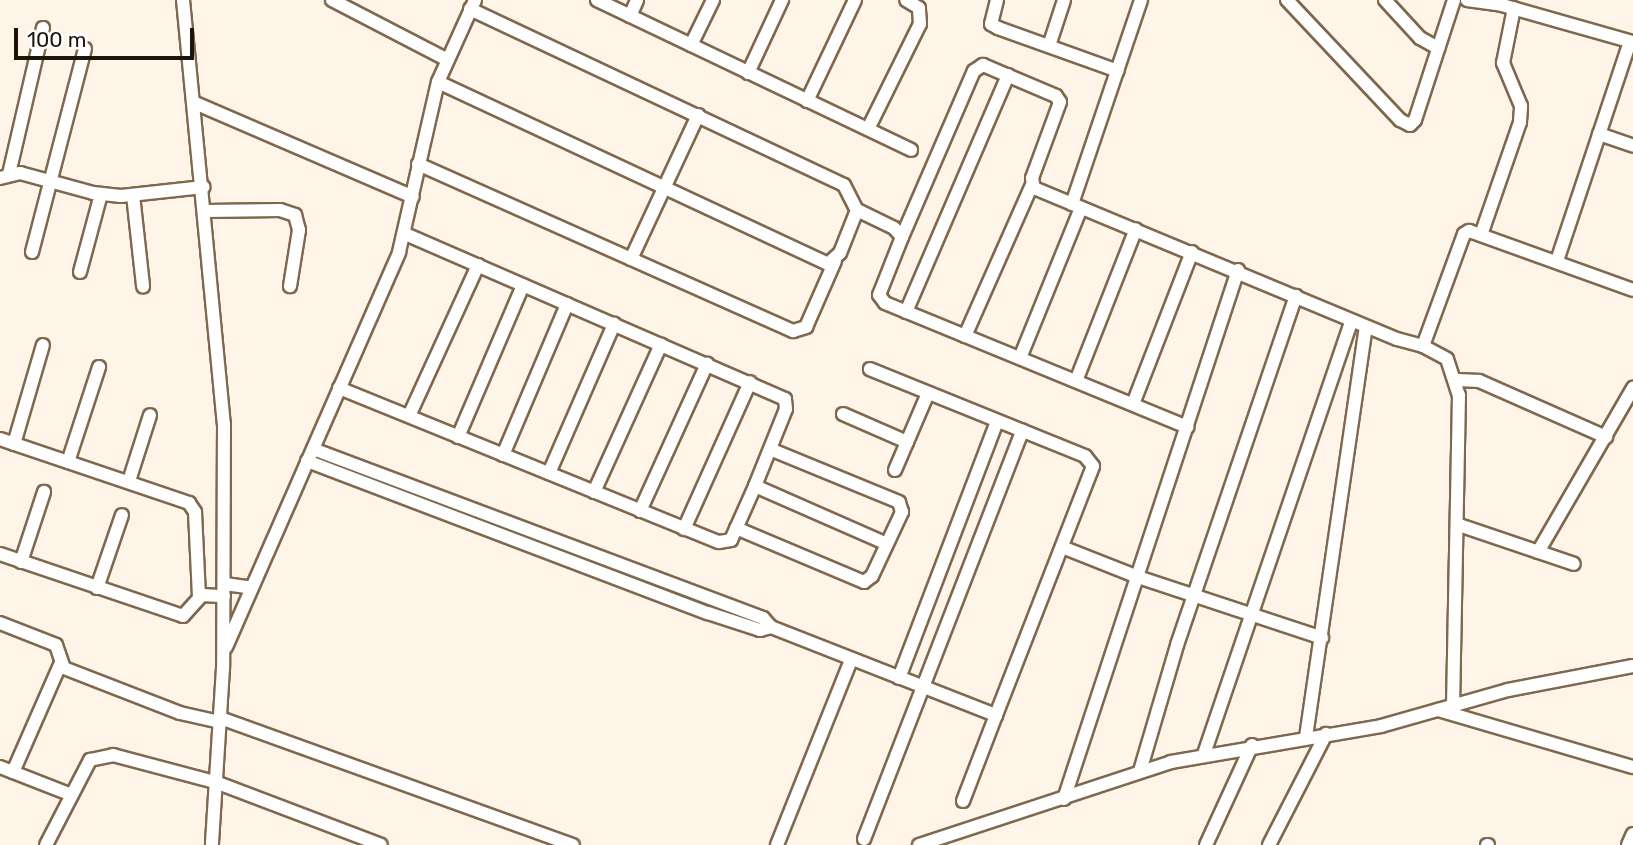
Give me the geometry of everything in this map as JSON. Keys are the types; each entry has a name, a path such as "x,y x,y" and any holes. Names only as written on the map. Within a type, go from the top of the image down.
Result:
{"street":[{"path":"183,0 195,103 195,189 206,211 224,424 214,593"},
{"path":"332,0 446,59"},
{"path":"597,0 911,150"},
{"path":"629,16 637,0"},
{"path":"691,45 713,0"},
{"path":"748,72 782,0"},
{"path":"807,101 855,0"},
{"path":"868,130 920,24 919,8 906,0"},
{"path":"998,0 991,24 1118,71"},
{"path":"1049,46 1064,0"},
{"path":"1020,358 1077,206 1141,0"},
{"path":"1287,0 1405,124 1415,120 1454,0"},
{"path":"1385,0 1420,38 1438,48"},
{"path":"1467,0 1514,9 1631,42 1557,261"},
{"path":"212,845 212,720 223,655 405,234 418,164 438,82 446,59 473,4 698,115 834,178 844,185 857,210 894,228 902,237"},
{"path":"1482,232 1520,122 1521,106 1503,63 1514,9"},
{"path":"43,28 4,176 101,194 133,195 195,189"},
{"path":"32,251 53,183 86,49"},
{"path":"965,336 1032,184 1060,102 1056,96 983,65 974,71 879,295 906,312 1188,427"},
{"path":"906,312 1008,75"},
{"path":"438,82 820,261 835,261"},
{"path":"195,103 413,197"},
{"path":"631,258 698,115"},
{"path":"1599,134 1633,146"},
{"path":"418,164 800,331 806,327 857,210"},
{"path":"1032,184 1077,206 1238,270 1351,321 1423,346 1447,359 1458,380 1459,525 1453,706"},
{"path":"80,272 101,194"},
{"path":"133,195 143,286"},
{"path":"206,211 280,210 295,215 299,230 290,286"},
{"path":"1076,381 1136,229"},
{"path":"1423,346 1464,234 1482,232 1633,290"},
{"path":"340,388 684,529 726,543 736,528 755,486 787,403 750,382 405,234"},
{"path":"1133,404 1192,252"},
{"path":"409,416 478,265"},
{"path":"1064,799 1238,270"},
{"path":"458,436 523,285"},
{"path":"1140,771 1194,595 1296,296"},
{"path":"503,455 567,304"},
{"path":"1204,754 1351,321"},
{"path":"549,473 614,324"},
{"path":"1306,737 1366,327"},
{"path":"594,492 661,344"},
{"path":"14,444 43,345"},
{"path":"640,510 707,364"},
{"path":"68,462 99,367"},
{"path":"870,369 1085,456 1093,466 962,802"},
{"path":"1458,380 1479,381 1606,436"},
{"path":"684,529 750,382"},
{"path":"1538,552 1633,388"},
{"path":"895,470 928,393"},
{"path":"843,414 907,442"},
{"path":"129,481 150,415"},
{"path":"899,678 997,421"},
{"path":"864,839 1023,431"},
{"path":"0,439 182,499 193,507 214,593 223,655"},
{"path":"736,528 864,582 872,576 887,544 903,504 770,449"},
{"path":"310,455 426,492 496,525 710,607 761,630 771,627 996,715"},
{"path":"310,455 421,505 496,525"},
{"path":"755,486 887,544"},
{"path":"20,562 44,492"},
{"path":"421,505 426,492"},
{"path":"97,588 122,515"},
{"path":"1459,525 1574,564"},
{"path":"1062,547 1138,577 1322,638"},
{"path":"0,554 183,616 214,593 252,588"},
{"path":"0,623 55,645 60,665 13,772"},
{"path":"777,845 851,660"},
{"path":"60,665 573,845"},
{"path":"919,845 1064,799 1140,771 1204,754 1326,734 1438,710 1508,690 1633,666"},
{"path":"1438,710 1633,767"},
{"path":"1269,845 1326,734"},
{"path":"1206,845 1252,745"},
{"path":"46,845 83,769 100,755 113,755 213,781 381,845"},
{"path":"0,767 72,795"},
{"path":"1628,845 1633,834"}]}
